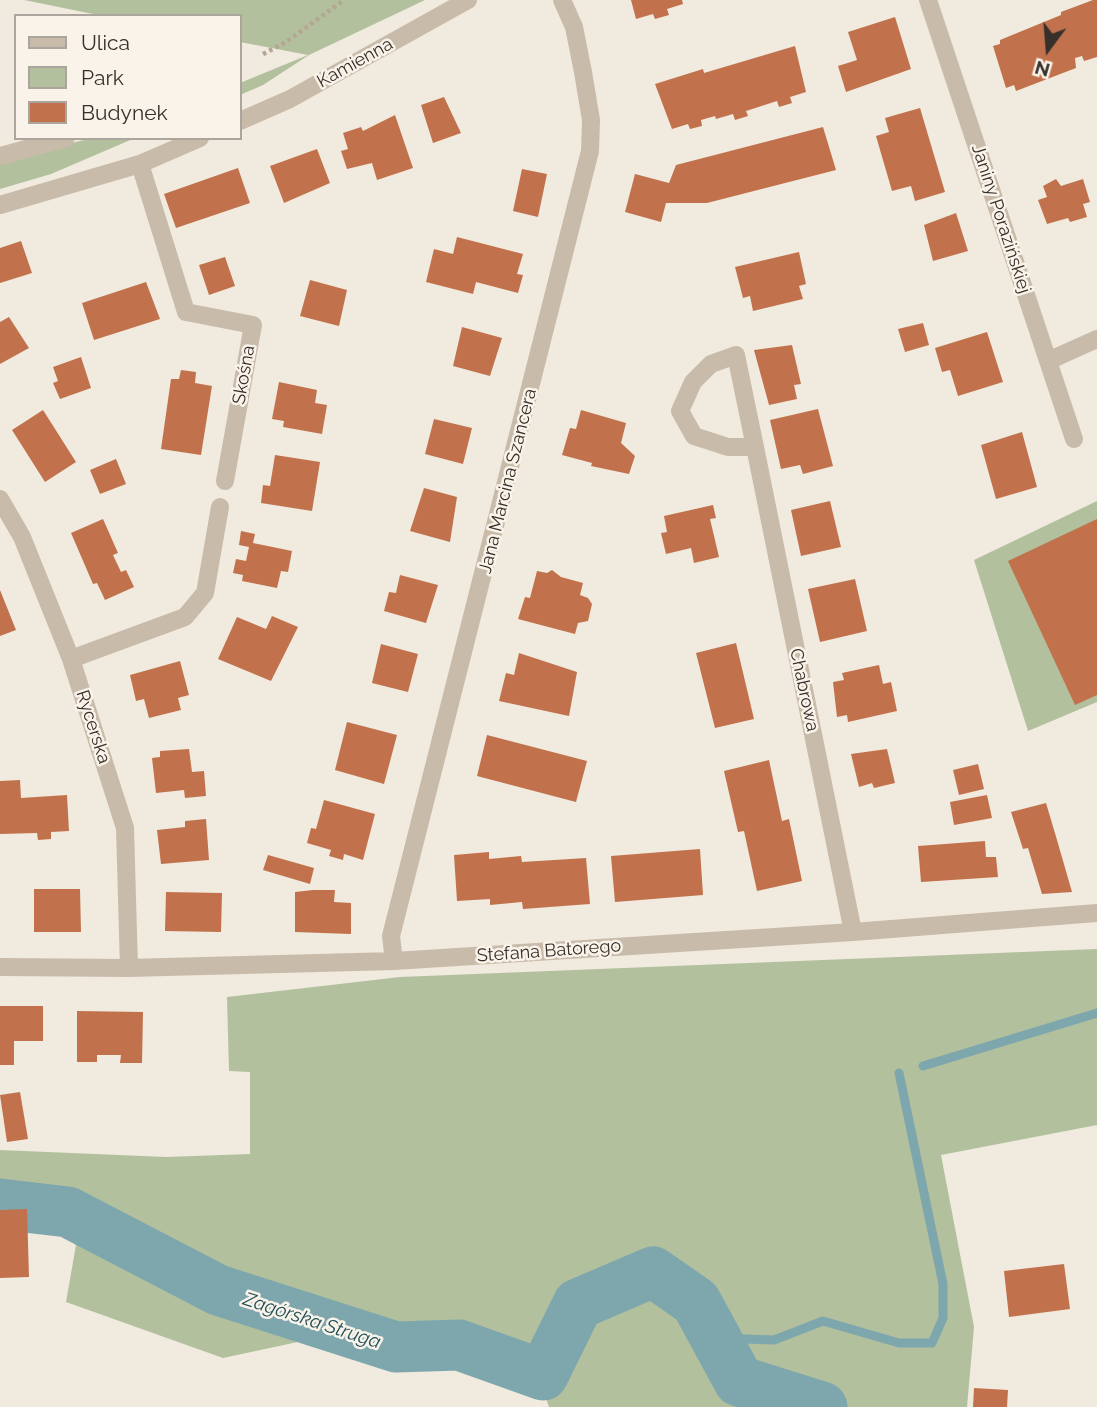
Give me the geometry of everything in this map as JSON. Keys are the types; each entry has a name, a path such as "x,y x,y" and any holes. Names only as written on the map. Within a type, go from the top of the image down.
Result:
{"street":[{"name":"Kamienna","path":"242,120 290,99 468,0"},
{"name":"Jana Marcina Szancera","path":"394,961 391,936 590,151 591,120 583,72 574,27 562,0"},
{"name":"Janiny Porazińskiej","path":"928,0 1074,439"},
{"path":"0,156 59,140"},
{"path":"0,205 140,164 195,140"},
{"name":"Skośna","path":"140,164 186,312 253,324 225,481"},
{"path":"1048,361 1097,339"},
{"name":"Chabrowa","path":"755,447 728,447 695,436 680,411 693,382 711,363 736,355 755,447 853,932"},
{"name":"Rycerska","path":"0,499 22,537 71,659 125,828 129,968"},
{"path":"71,659 186,617 205,593 220,507"},
{"name":"Stefana Batorego","path":"0,967 129,968 394,961 853,932 1097,913"}],"path":[{"path":"263,54 286,42 344,0"}],"green space":[{"path":"24,0 425,0 309,55 263,85 242,94 242,82 308,55 242,42 242,14 93,14"},
{"path":"84,140 130,140 51,174 0,189 0,161"},
{"path":"1097,501 1097,702 1028,731 974,560"},
{"path":"1097,949 1097,1125 941,1155 974,1327 967,1407 549,1407 543,1389 321,1337 223,1358 66,1302 76,1245 39,1212 0,1200 0,1150 166,1157 250,1154 250,1072 229,1071 227,997 400,977"}],"building":[{"path":"631,0 682,0 683,4 667,9 669,15 655,19 653,14 636,19"},
{"path":"1097,0 1097,57 1084,61 1082,56 1075,58 1076,68 1016,91 1014,85 1006,88 993,46 1000,44 1000,40"},
{"path":"895,17 911,69 846,92 838,66 857,60 848,32"},
{"path":"795,46 806,92 790,97 792,103 779,107 777,101 746,111 748,116 735,120 733,114 716,119 715,116 701,120 702,126 690,129 688,124 672,129 655,84 703,69 704,73"},
{"path":"444,97 461,133 433,143 421,105"},
{"path":"920,108 945,192 915,201 911,186 892,191 876,136 889,132 885,118"},
{"path":"395,115 413,168 377,180 372,163 347,169 341,151 348,149 343,133 361,127 363,131"},
{"path":"823,127 836,170 707,203 666,203 661,222 625,212 635,174 669,183 676,165"},
{"path":"317,149 330,183 284,203 270,166"},
{"path":"238,168 250,203 176,228 164,194"},
{"path":"522,169 547,174 538,217 513,211"},
{"path":"1056,179 1061,186 1083,179 1090,202 1083,204 1087,217 1070,222 1068,218 1047,224 1038,200 1047,197 1043,186"},
{"path":"956,213 968,251 933,261 924,225"},
{"path":"457,237 523,254 517,274 523,275 518,293 476,282 473,294 426,282 434,249 453,254"},
{"path":"21,241 32,273 0,283 0,248"},
{"path":"799,252 806,284 799,286 803,299 753,311 750,296 743,298 735,267"},
{"path":"225,257 235,286 209,295 199,265"},
{"path":"310,280 347,290 339,326 300,316"},
{"path":"146,282 160,319 94,340 82,303"},
{"path":"9,317 29,348 0,364 0,322"},
{"path":"923,323 929,345 905,352 898,329"},
{"path":"462,327 502,338 490,376 453,366"},
{"path":"987,332 1003,382 958,396 950,370 942,372 935,348"},
{"path":"792,345 801,384 794,385 797,399 769,405 754,350"},
{"path":"81,357 91,388 60,399 53,383 58,381 53,367"},
{"path":"181,370 196,372 195,383 212,386 201,455 161,449 171,379 179,379"},
{"path":"279,382 317,390 315,403 327,405 322,434 283,427 284,421 272,419"},
{"path":"818,409 833,466 803,474 800,465 781,469 770,420"},
{"path":"43,410 76,462 45,482 12,430"},
{"path":"581,410 626,423 621,443 635,456 629,474 591,466 592,463 562,455 570,428 576,429"},
{"path":"434,419 472,428 463,464 425,454"},
{"path":"1022,432 1037,487 996,499 981,445"},
{"path":"275,455 320,462 312,511 261,503 263,485 270,486"},
{"path":"116,459 126,484 100,494 90,470"},
{"path":"424,488 457,497 450,542 410,531"},
{"path":"830,501 841,547 801,556 791,510"},
{"path":"713,505 716,518 710,519 719,557 694,563 691,548 666,554 661,533 667,532 664,516"},
{"path":"103,519 118,553 113,555 121,572 126,570 134,587 105,600 97,583 93,584 71,533"},
{"path":"1097,519 1097,695 1075,705 1008,561"},
{"path":"241,531 255,534 253,543 292,551 288,572 281,571 277,588 242,581 243,575 233,573 236,559 246,561 249,547 239,545"},
{"path":"552,570 561,577 583,583 580,595 588,598 592,604 588,621 578,623 575,634 518,619 525,597 530,598 537,571 547,573"},
{"path":"400,575 438,585 426,623 384,611 389,592 396,593"},
{"path":"855,579 867,631 820,642 808,589"},
{"path":"0,590 16,630 0,636"},
{"path":"272,616 298,627 271,681 218,659 237,617 266,629"},
{"path":"736,643 754,719 715,728 696,653"},
{"path":"381,644 418,654 408,692 372,683"},
{"path":"519,653 577,672 569,716 499,701 506,673 514,675"},
{"path":"180,661 189,695 178,698 181,710 149,718 144,699 136,701 130,675"},
{"path":"879,665 883,684 891,682 897,711 848,722 847,715 837,717 833,682 844,680 842,673"},
{"path":"347,722 397,735 384,784 335,770"},
{"path":"487,735 587,761 576,802 477,776"},
{"path":"189,749 192,772 204,771 206,796 185,798 184,790 156,793 152,758 160,757 160,751"},
{"path":"887,749 895,783 874,788 872,783 859,787 851,754"},
{"path":"769,760 782,821 789,819 802,881 757,891 744,831 738,832 724,771"},
{"path":"978,764 984,789 959,795 953,770"},
{"path":"20,780 21,798 67,795 69,831 51,832 51,839 38,840 37,833 0,834 0,781"},
{"path":"987,795 992,818 954,825 950,802"},
{"path":"324,800 375,814 363,860 344,854 343,860 329,856 331,850 307,843 311,828 316,829"},
{"path":"1046,803 1072,892 1042,894 1028,848 1023,849 1011,812"},
{"path":"206,819 209,860 161,864 157,830 185,827 185,821"},
{"path":"985,841 986,857 996,857 998,877 921,882 918,846"},
{"path":"700,849 703,895 615,902 611,856"},
{"path":"489,852 489,859 521,856 522,862 586,858 590,904 523,909 522,902 490,905 490,899 457,901 454,855"},
{"path":"268,855 314,868 310,884 263,870"},
{"path":"34,889 80,889 81,932 34,932"},
{"path":"335,890 334,902 351,903 351,934 295,932 295,892"},
{"path":"166,892 222,893 221,932 165,931"},
{"path":"0,1006 43,1006 43,1041 14,1041 14,1065 0,1065"},
{"path":"77,1011 143,1012 142,1063 120,1063 121,1055 97,1055 97,1062 77,1062"},
{"path":"20,1092 28,1139 7,1142 0,1095"},
{"path":"27,1209 29,1277 0,1278 0,1210"},
{"path":"1064,1264 1070,1309 1009,1317 1004,1271"},
{"path":"974,1388 1008,1390 1007,1407 973,1407"}],"waterway":[{"path":"923,1066 1097,1013"},
{"path":"715,1338 774,1340 823,1321 899,1343 932,1343 943,1318 943,1284 899,1073"},
{"name":"Zagórska Struga","path":"0,1204 68,1212 218,1290 396,1347 459,1345 543,1375 578,1304 653,1272 696,1302 739,1381 822,1407"}]}
